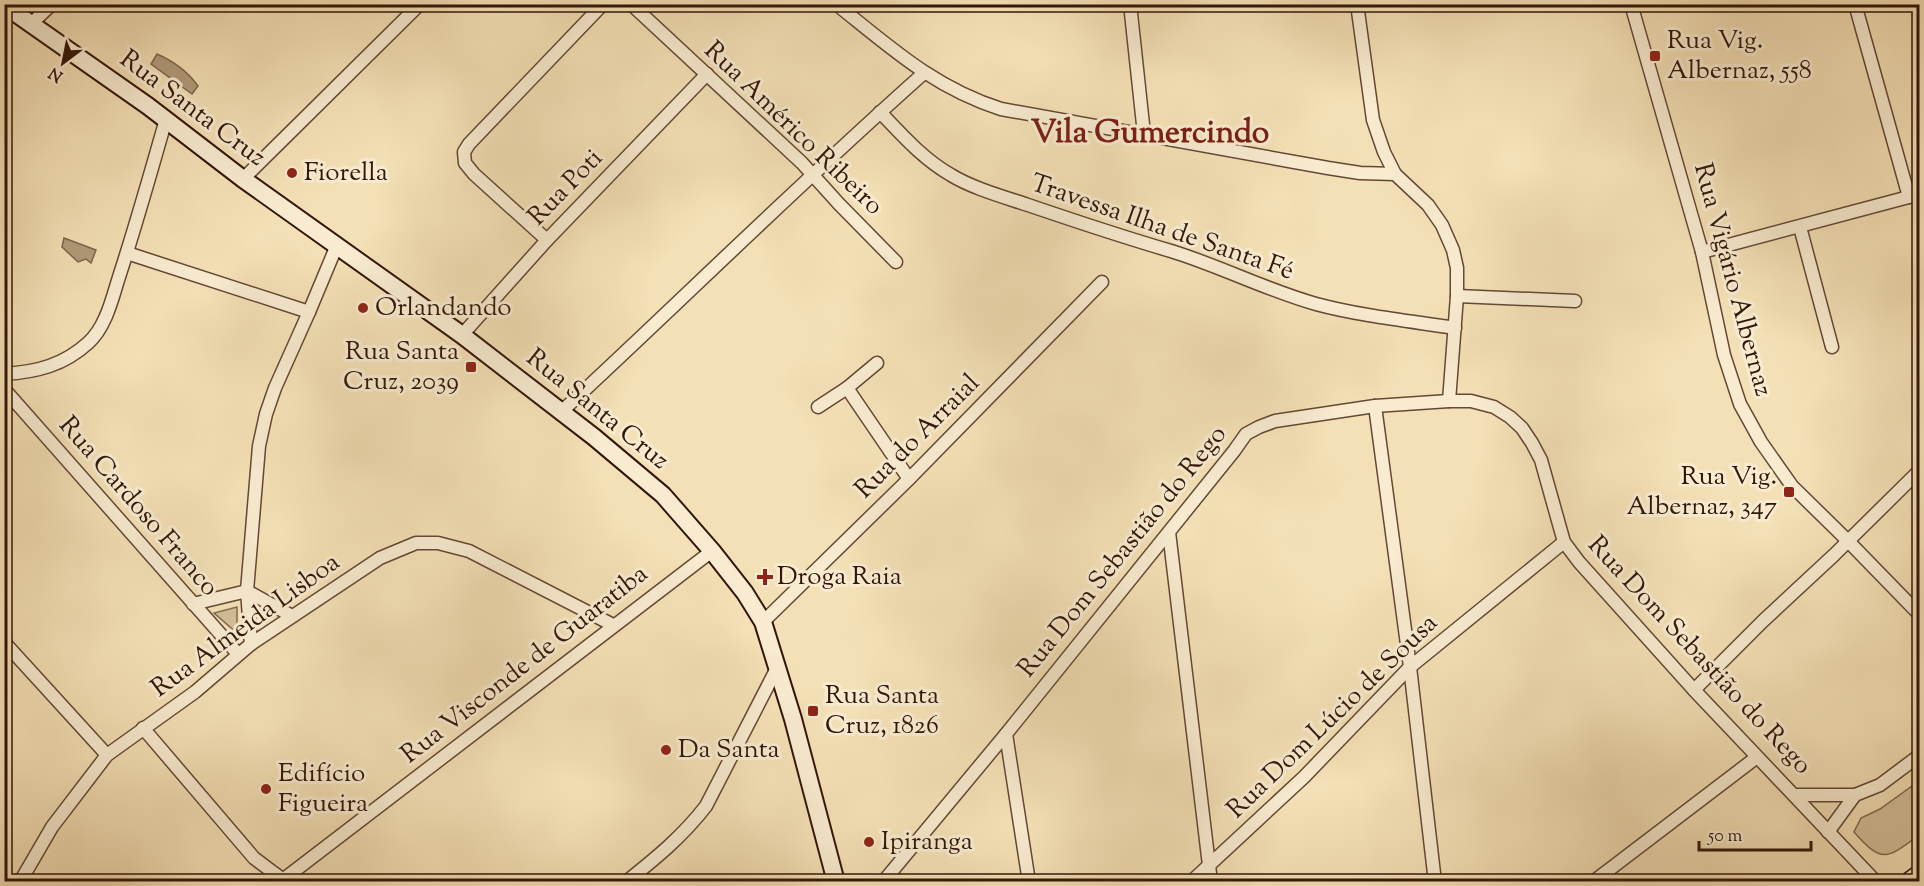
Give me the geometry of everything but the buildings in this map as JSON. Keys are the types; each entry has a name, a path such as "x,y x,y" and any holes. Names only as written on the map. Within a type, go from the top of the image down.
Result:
{"main road":[{"name":"Rua Santa Cruz","path":"4,5 166,119 243,179 462,335 620,458 663,495 712,550 745,593 763,622 836,882"},
{"path":"1909,882 1920,874"}],"street":[{"path":"31,24 51,4"},
{"path":"243,179 420,4"},
{"path":"547,240 474,174 465,163 464,152 469,144 603,4"},
{"name":"Rua Américo Ribeiro","path":"631,4 812,175 896,262"},
{"path":"836,4 924,73 960,94 1001,109 1328,168 1360,173 1395,174"},
{"path":"1130,4 1144,134"},
{"path":"1357,4 1373,120 1384,152 1395,174 1428,205 1442,225 1454,249 1457,296 1449,401"},
{"name":"Rua Vigário Albernaz","path":"1631,4 1702,252 1724,355 1740,404 1761,442 1792,486 1920,615"},
{"path":"1702,252 1915,195 1855,4"},
{"path":"561,412 812,175 924,73"},
{"name":"Rua Poti","path":"462,335 547,240 707,74"},
{"name":"Travessa Ilha de Santa Fé","path":"880,112 910,144 933,164 953,177 1008,198 1122,237 1172,251 1218,267 1258,285 1317,304 1455,328"},
{"path":"4,374 39,371 69,357 90,342 105,318 127,253 166,119"},
{"path":"1800,227 1832,347"},
{"path":"251,644 247,591 259,446 275,388 337,245"},
{"path":"127,253 309,312"},
{"name":"Rua do Arraial","path":"763,622 909,479 1102,282"},
{"path":"1457,296 1575,301"},
{"path":"818,407 847,388 877,363"},
{"path":"847,388 909,479"},
{"name":"Rua Cardoso Franco","path":"4,389 238,654"},
{"name":"Rua Dom Sebastião do Rego","path":"883,882 1006,734 1246,434 1275,421 1375,406 1471,400 1494,407 1522,428 1532,442 1540,460 1564,542 1590,575 1694,690 1794,795 1855,795 1880,785 1920,755"},
{"path":"1375,406 1410,667 1435,882"},
{"path":"1694,690 1920,470"},
{"path":"1169,532 1211,882"},
{"name":"Rua Dom Lúcio de Sousa","path":"1191,882 1304,777 1410,667 1564,542"},
{"name":"Rua Almeida Lisboa","path":"20,882 52,827 107,755 195,692 251,644 380,558 416,543 438,543 469,551 613,625"},
{"name":"Rua Visconde de Guaratiba","path":"283,881 712,550"},
{"path":"193,604 247,591 292,616"},
{"path":"4,642 107,755"},
{"path":"626,882 669,848 706,806 777,668"},
{"path":"143,728 254,858 283,881"},
{"path":"1006,734 1029,882"},
{"path":"1593,882 1757,757"},
{"path":"1794,795 1876,882"},
{"path":"1828,832 1855,795"}],"shaded area":[{"path":"157,54 180,67 190,76 198,86 192,94 151,64"},
{"path":"64,238 96,250 91,263 86,259 78,262 62,247"},
{"path":"237,607 237,633 214,613"},
{"path":"1919,781 1919,835 1892,853 1878,853 1871,849 1854,832 1861,818 1880,809"}],"place":[{"name":"Rua Vig. Albernaz, 558","path":"1655,56"},
{"name":"Fiorella","path":"292,173"},
{"name":"Orlandando","path":"363,308"},
{"name":"Rua Santa Cruz, 2039","path":"471,367"},
{"name":"Rua Vig. Albernaz, 347","path":"1789,492"},
{"name":"Droga Raia","path":"765,577"},
{"name":"Rua Santa Cruz, 1826","path":"813,711"},
{"name":"Da Santa","path":"666,750"},
{"name":"Edifício Figueira","path":"266,789"},
{"name":"Ipiranga","path":"869,842"}],"district":[{"name":"Vila Gumercindo","path":"1150,134"}]}
